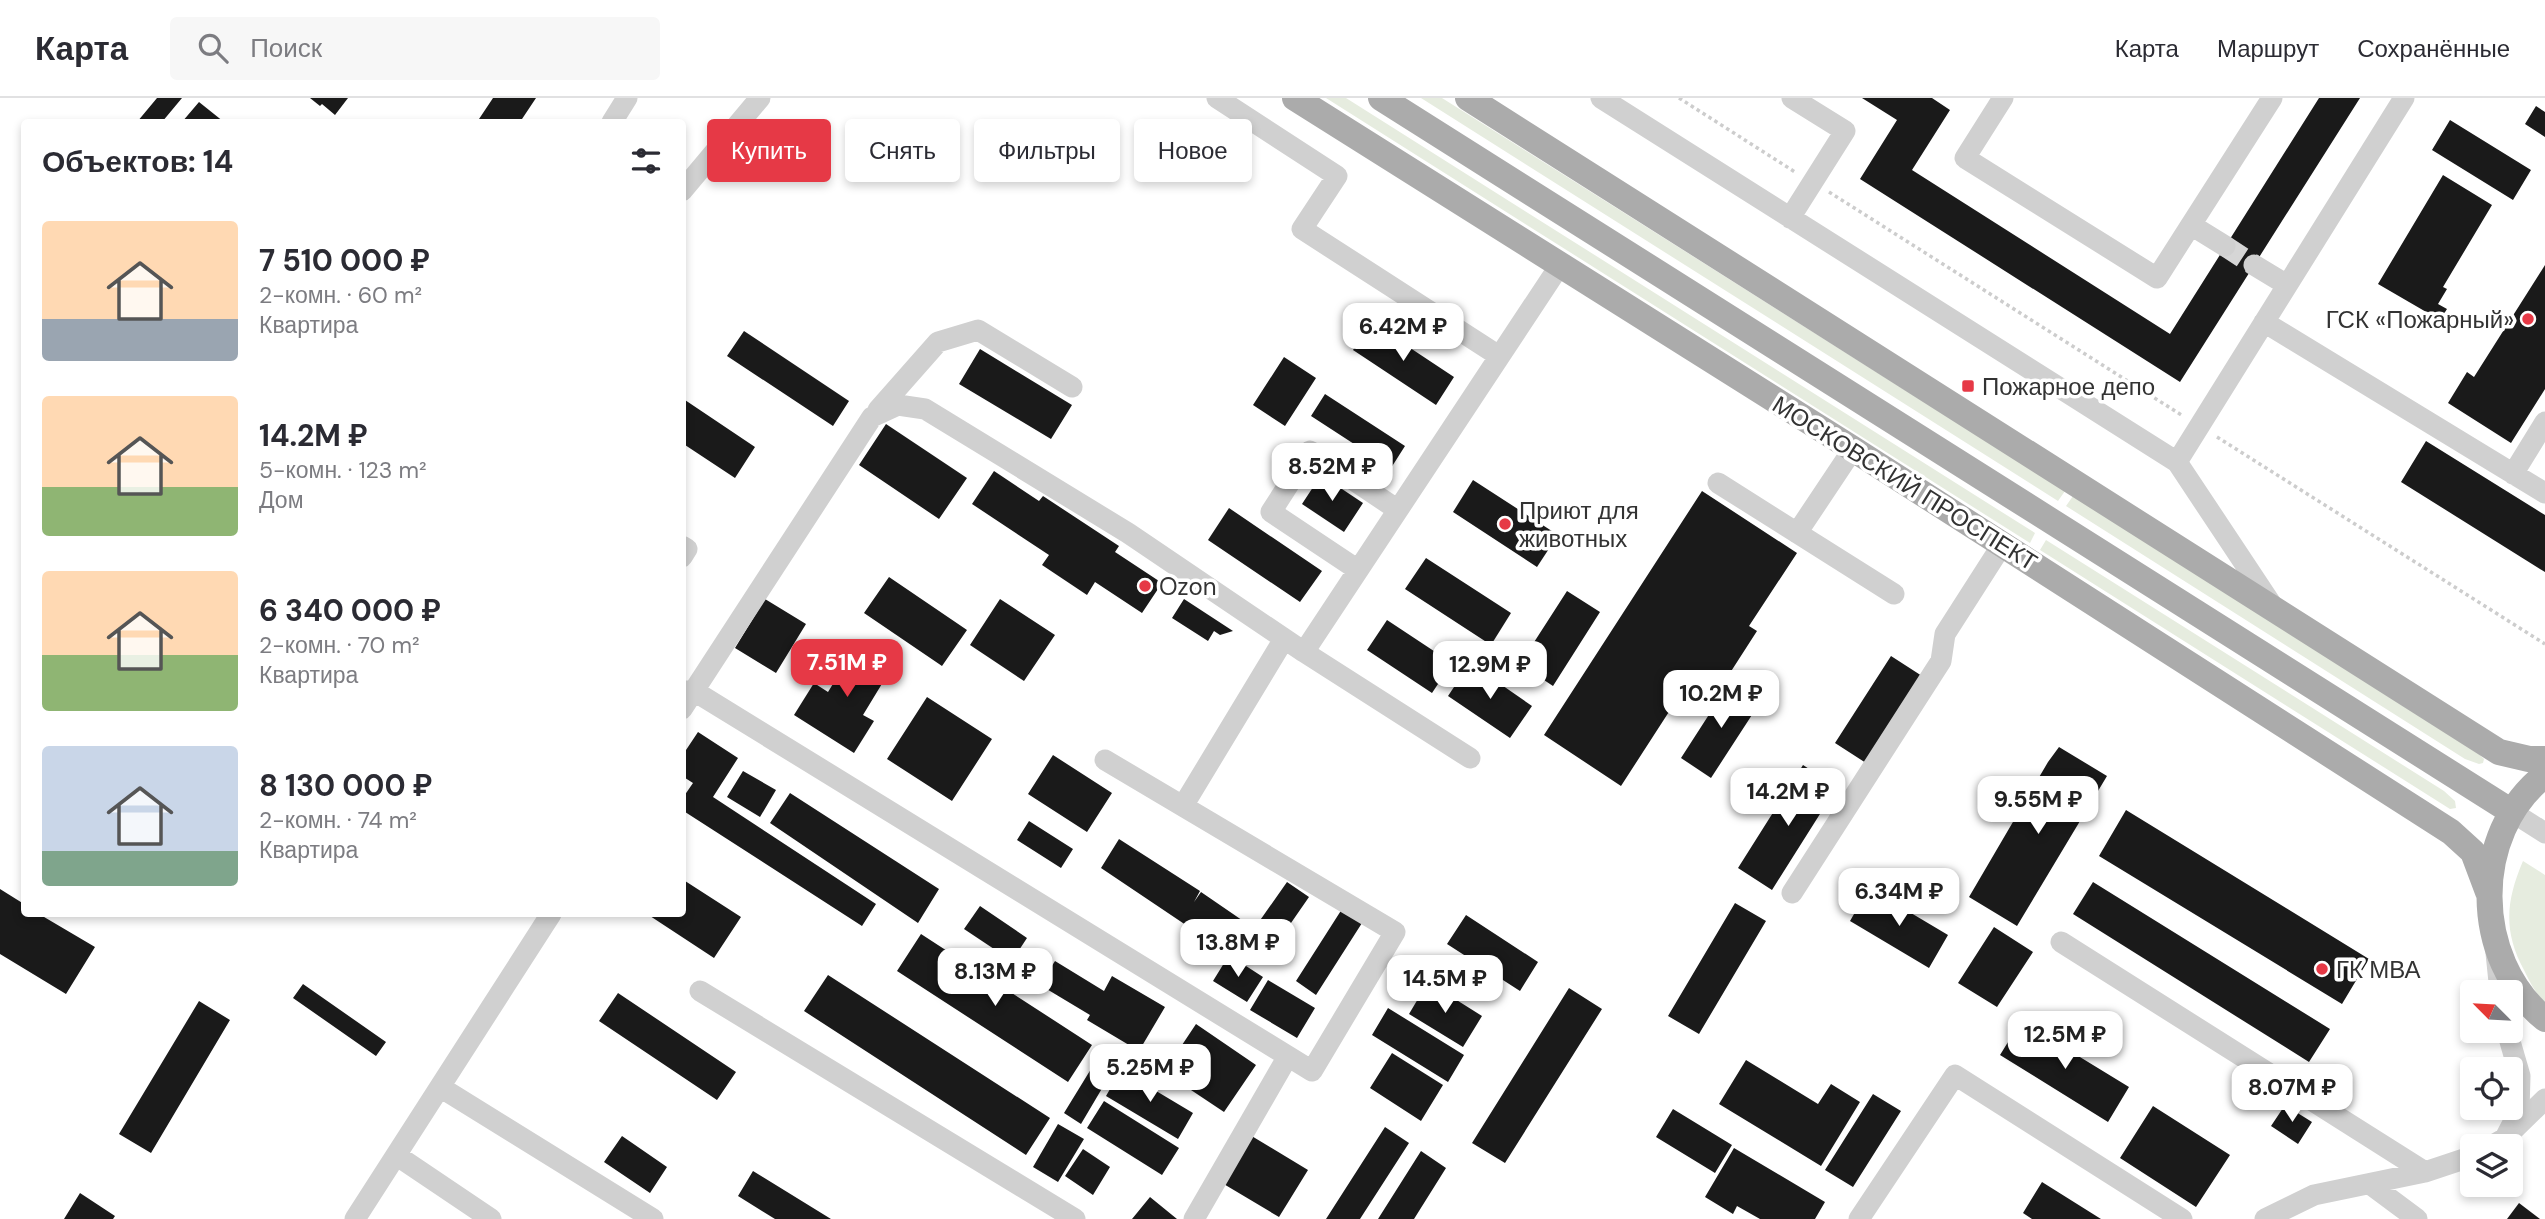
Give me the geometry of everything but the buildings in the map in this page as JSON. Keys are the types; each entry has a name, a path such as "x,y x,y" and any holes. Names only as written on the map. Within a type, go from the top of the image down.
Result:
{"main road":[{"name":"МОСКОВСКИЙ ПРОСПЕКТ","path":"1295,98 1853,449 2451,832 2473,852 2488,892"},
{"name":"МОСКОВСКИЙ ПРОСПЕКТ","path":"1381,98 2512,812"},
{"path":"1468,98 2498,752 2529,759 2545,759"},
{"path":"2545,775 2512,812 2495,850 2488,892 2495,944 2510,980 2534,1010 2545,1019"}],"street":[{"path":"614,119 627,98"},
{"path":"686,186 760,98"},
{"path":"1217,98 1337,176 1303,229 1499,356"},
{"path":"1601,98 2177,462 2276,610"},
{"path":"1790,218 1845,131 1792,98"},
{"path":"2003,98 1965,158 2157,278 2272,98"},
{"path":"2177,462 2404,98"},
{"path":"2191,225 2225,246"},
{"path":"1304,652 1560,265"},
{"path":"2254,265 2287,285"},
{"path":"2264,322 2545,493"},
{"path":"1072,387 978,330 938,342 872,417 686,697 1312,1071 1395,932 1105,760"},
{"path":"872,417 898,405 925,409 1128,533 1284,639 1470,758"},
{"path":"2513,474 2545,422"},
{"path":"1797,533 1853,449"},
{"path":"1359,570 1271,512 1310,451 1398,510"},
{"path":"1718,484 1894,594"},
{"path":"1792,893 1941,661 1945,634 2002,545"},
{"path":"1183,806 1284,639"},
{"path":"2512,812 2545,833"},
{"path":"355,1219 549,917"},
{"path":"2061,942 2425,1172"},
{"path":"2495,944 2499,980"},
{"path":"700,992 1075,1219"},
{"path":"2503,1134 2519,1111 2521,1076 2511,1043"},
{"path":"1194,1219 1288,1056"},
{"path":"1859,1219 1955,1075 2182,1219"},
{"path":"440,1087 653,1219"},
{"path":"2507,1134 2545,1099"},
{"path":"396,1155 491,1219"},
{"path":"2265,1219 2314,1195 2425,1172 2460,1160"},
{"path":"2370,1184 2417,1219"}],"path":[{"path":"1679,98 2545,644"}],"shaded area":[{"path":"1326,98 1346,98 2035,533 2030,543"},
{"path":"1421,98 1442,98 2065,491 2058,501"},
{"path":"2073,496 2479,754 2484,759 2483,763 2465,759 2066,506"},
{"path":"2046,540 2444,791 2455,801 2456,808 2450,809 2040,550"},
{"path":"2523,861 2545,875 2545,1002 2517,956 2510,929 2510,903"}],"tunnel":[{"path":"2225,246 2254,265"}],"place":[{"name":"ГСК «Пожарный»","path":"2528,319"},
{"name":"Пожарное депо","path":"1968,386"},
{"name":"Приют для животных","path":"1505,524"},
{"name":"Ozon","path":"1145,586"},
{"name":"ГК МВА","path":"2322,969"}]}
